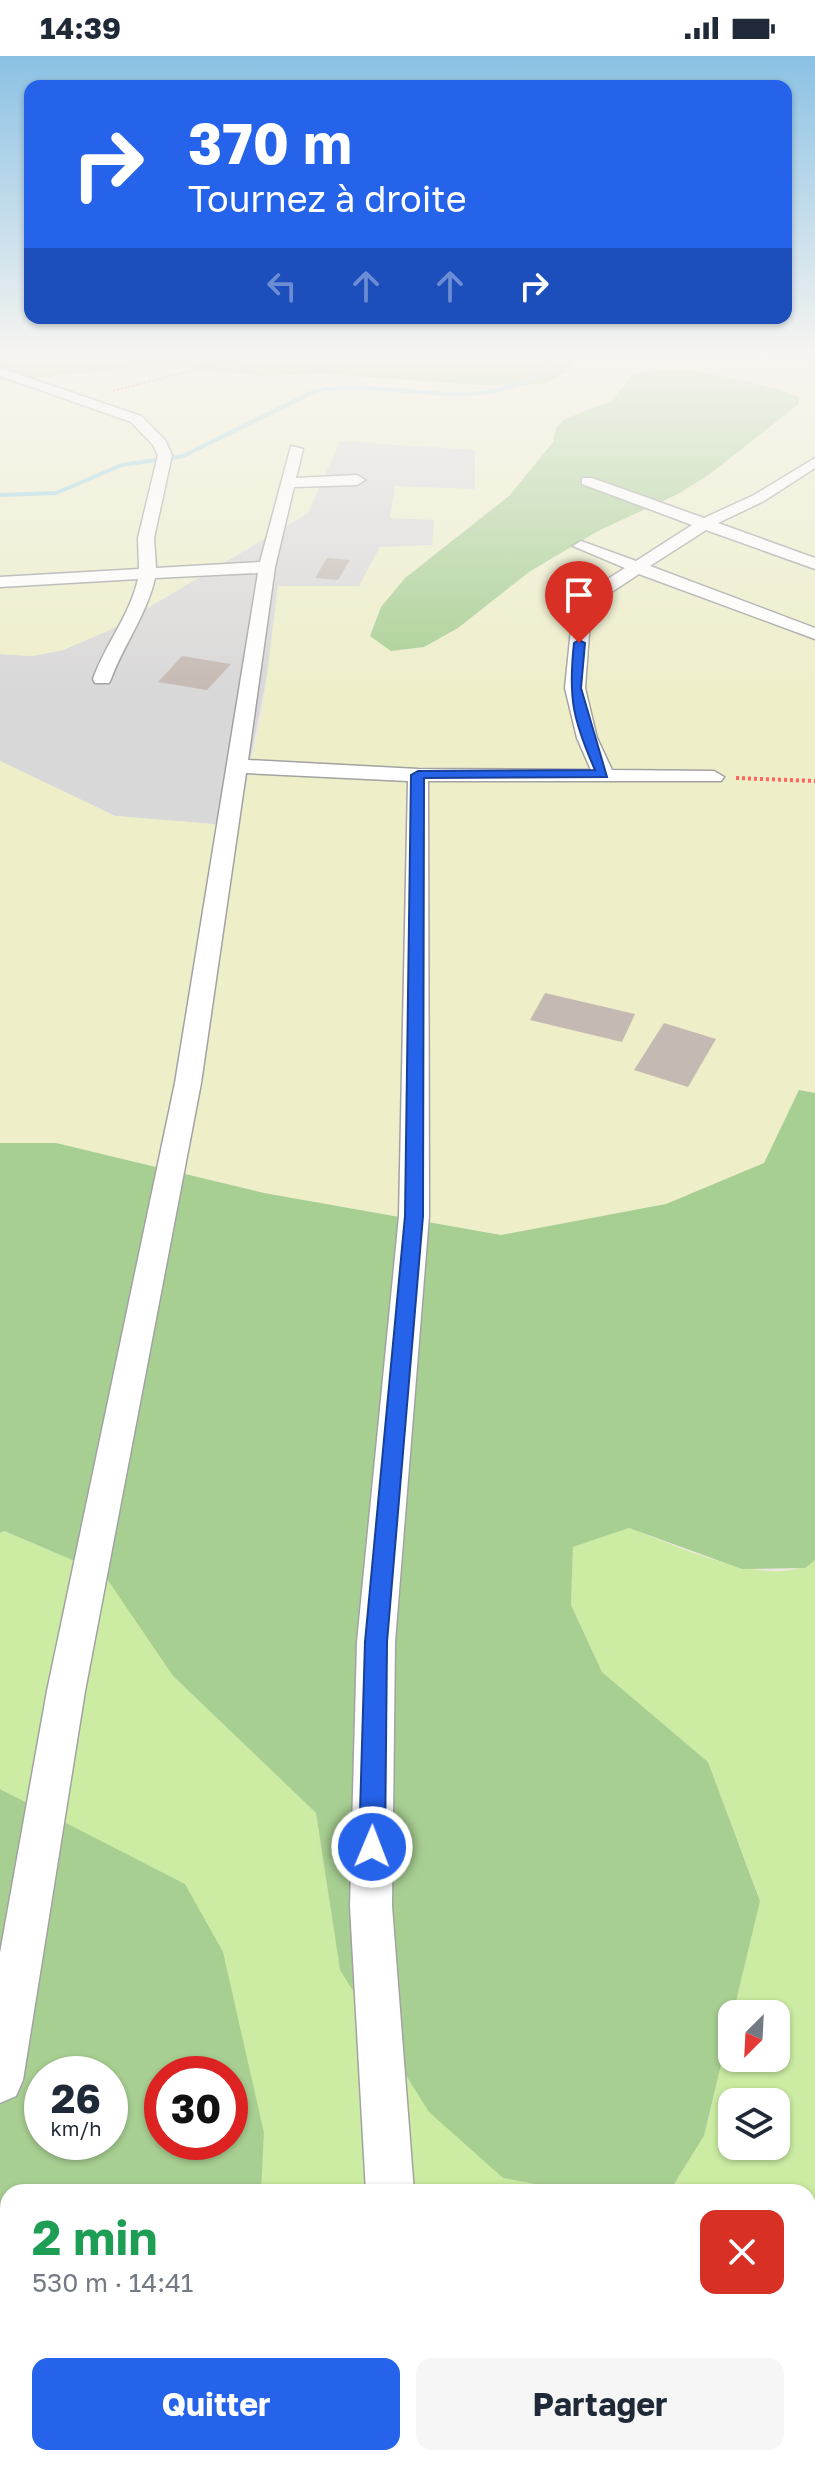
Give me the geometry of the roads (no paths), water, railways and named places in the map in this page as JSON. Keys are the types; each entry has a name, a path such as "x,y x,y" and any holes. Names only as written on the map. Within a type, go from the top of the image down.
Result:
{"street":[{"path":"102,679 113,649 142,599 148,572 146,538 162,469"},
{"path":"0,2080 66,1691 188,1083 239,766 238,744 267,567 291,469"},
{"path":"603,774 587,738 575,688 581,620 590,598 706,523 759,498 803,469"},
{"path":"288,483 357,480"},
{"path":"587,481 815,564"},
{"path":"581,546 815,634"},
{"path":"0,582 267,567"},
{"path":"239,766 418,775 714,777"},
{"path":"389,2184 371,1906 376,1642 414,1216 418,775"}],"waterway":[{"path":"0,495 56,493 112,469"}]}
